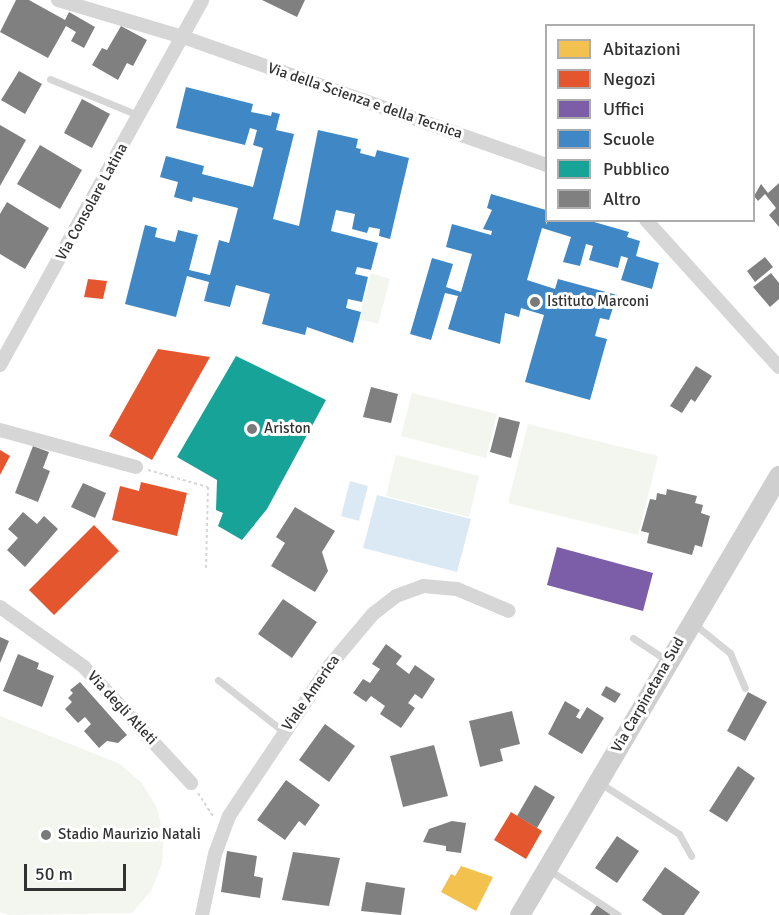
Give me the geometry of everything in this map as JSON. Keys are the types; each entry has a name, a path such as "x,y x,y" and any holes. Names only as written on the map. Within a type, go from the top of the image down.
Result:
{"main road":[{"name":"Via Carpinetana Sud","path":"520,915 691,621 779,476"}],"street":[{"path":"58,0 183,37"},
{"name":"Via Consolare Latina","path":"1,361 137,122 202,0"},
{"name":"Via della Scienza e della Tecnica","path":"183,37 545,165"},
{"path":"650,225 779,367"},
{"path":"0,430 136,467"},
{"name":"Viale America","path":"202,915 222,831 284,732 349,640 373,614 408,589 440,586 472,594 509,611"},
{"name":"Via degli Atleti","path":"0,606 84,667 191,783"}],"lane":[{"path":"51,79 137,122"},
{"path":"691,621 714,636 730,653 745,688"},
{"path":"633,638 668,661"},
{"path":"218,680 284,732"},
{"path":"598,782 679,834 691,856"},
{"path":"547,869 618,915"}],"path":[{"path":"136,467 208,487 206,570"},
{"path":"191,783 222,831"}],"shaded area":[{"path":"371,273 390,279 378,324 359,319"},
{"path":"412,393 497,414 486,458 401,436"},
{"path":"528,424 658,456 638,535 508,503"},
{"path":"396,455 479,476 469,517 386,496"},
{"path":"350,481 368,486 359,521 341,516"},
{"path":"377,495 471,519 457,572 363,548"},
{"path":"0,716 120,764 142,783 157,808 164,836 162,864 151,891 132,913 8,915 0,912"}],"building: Abitazioni":[{"path":"461,866 493,877 476,911 441,892 451,874 455,876"}],"building: Negozi":[{"path":"88,279 107,281 103,299 84,297"},
{"path":"158,349 210,357 152,460 109,436"},
{"path":"0,450 10,456 0,475"},
{"path":"141,482 187,493 177,536 112,520 120,486 139,491"},
{"path":"94,525 119,551 54,615 29,590"},
{"path":"511,812 542,831 526,859 494,840"}],"building: Uffici":[{"path":"557,547 653,573 643,611 547,585"}],"building: Scuole":[{"path":"186,87 253,104 251,112 271,116 272,112 280,114 276,130 294,134 273,219 299,226 318,130 358,139 356,148 361,149 360,153 375,157 377,150 409,158 390,239 379,236 380,229 369,227 367,233 352,229 355,214 336,210 331,231 378,243 371,270 357,267 355,274 368,277 362,302 348,299 346,308 361,312 353,343 307,327 305,335 262,324 270,294 236,285 230,307 204,301 209,282 187,276 176,317 125,304 145,225 157,228 155,237 175,242 178,230 198,235 189,270 210,275 219,240 229,243 238,208 193,197 192,202 174,197 178,182 160,177 166,156 204,166 202,174 253,187 263,148 253,145 257,130 250,128 245,145 176,128"},
{"name":"Istituto Marconi","path":"491,194 545,210 546,225 547,222 594,222 629,232 627,237 640,241 636,256 659,263 652,289 621,280 628,258 621,256 618,268 589,260 593,246 586,244 580,266 563,262 571,237 542,228 527,280 555,289 558,279 617,295 609,320 600,318 595,336 607,339 590,400 525,382 544,315 521,308 519,317 505,313 500,344 448,329 458,296 445,293 431,340 410,334 432,258 453,264 446,287 461,292 472,254 446,247 452,224 491,235 492,231 483,229 492,210 487,208"}],"building: Pubblico":[{"name":"Ariston","path":"236,356 326,400 267,509 242,540 218,526 223,513 216,510 217,480 177,457"}],"building: Altro":[{"path":"16,0 29,0 65,20 69,12 95,27 84,48 71,41 76,32 66,26 48,58 0,32"},
{"path":"262,0 305,0 297,17"},
{"path":"121,26 147,40 133,66 127,63 118,80 92,65 102,48 107,50"},
{"path":"19,71 42,84 25,114 1,100"},
{"path":"82,99 110,114 92,148 64,133"},
{"path":"0,125 26,140 0,186"},
{"path":"40,145 82,170 60,209 17,184"},
{"path":"779,183 779,227 769,215 776,208 765,194 758,201 755,197 761,184 768,193"},
{"path":"7,202 49,228 25,269 0,254 0,214"},
{"path":"765,257 773,267 755,282 747,271"},
{"path":"771,273 779,283 779,299 770,307 753,287"},
{"path":"696,366 712,376 695,402 691,399 682,413 670,406"},
{"path":"371,387 398,394 391,423 363,417"},
{"path":"499,417 520,422 511,458 490,452"},
{"path":"33,446 49,452 43,468 50,471 38,502 15,493"},
{"path":"83,483 106,493 95,518 71,507"},
{"path":"667,489 697,496 695,503 703,505 701,513 710,516 702,547 695,545 692,555 647,543 649,533 641,531 650,499 656,500 657,493 666,495"},
{"path":"295,507 335,531 322,552 328,571 315,592 271,566 285,543 276,537"},
{"path":"23,512 37,524 44,516 58,529 25,567 7,550 18,538 8,529"},
{"path":"283,599 317,622 292,658 258,634"},
{"path":"0,637 9,641 0,663"},
{"path":"386,644 402,656 396,664 409,674 415,665 435,679 422,699 415,694 408,703 415,708 401,728 380,714 385,706 371,696 366,702 353,693 363,679 370,683 380,669 372,664"},
{"path":"18,654 39,663 37,669 54,676 42,707 3,691"},
{"path":"80,682 127,735 118,743 107,741 99,748 84,731 91,724 85,717 78,723 65,709 72,702 68,698 73,693 70,690"},
{"path":"606,686 621,694 615,703 601,695"},
{"path":"748,692 767,702 745,741 727,731"},
{"path":"565,701 580,710 576,717 580,719 587,707 604,718 582,754 548,734"},
{"path":"512,711 520,744 500,749 503,761 480,767 469,721"},
{"path":"325,724 355,746 329,782 299,760"},
{"path":"434,745 448,796 403,807 390,756"},
{"path":"738,766 755,778 727,822 709,811"},
{"path":"286,780 320,805 305,826 299,821 285,840 257,820"},
{"path":"535,785 555,797 537,828 517,816"},
{"path":"452,821 466,823 461,853 446,851 446,846 423,842 429,829"},
{"path":"617,836 639,851 617,883 595,868"},
{"path":"227,851 257,856 254,876 263,878 260,898 221,892"},
{"path":"293,852 340,858 329,906 282,900"},
{"path":"665,867 700,892 684,915 663,915 642,900"},
{"path":"366,882 405,888 401,915 361,911"},
{"path":"597,905 611,915 590,915"}],"place":[{"name":"Istituto Marconi","path":"535,302"},
{"name":"Ariston","path":"252,429"},
{"name":"Stadio Maurizio Natali","path":"46,835"}]}
